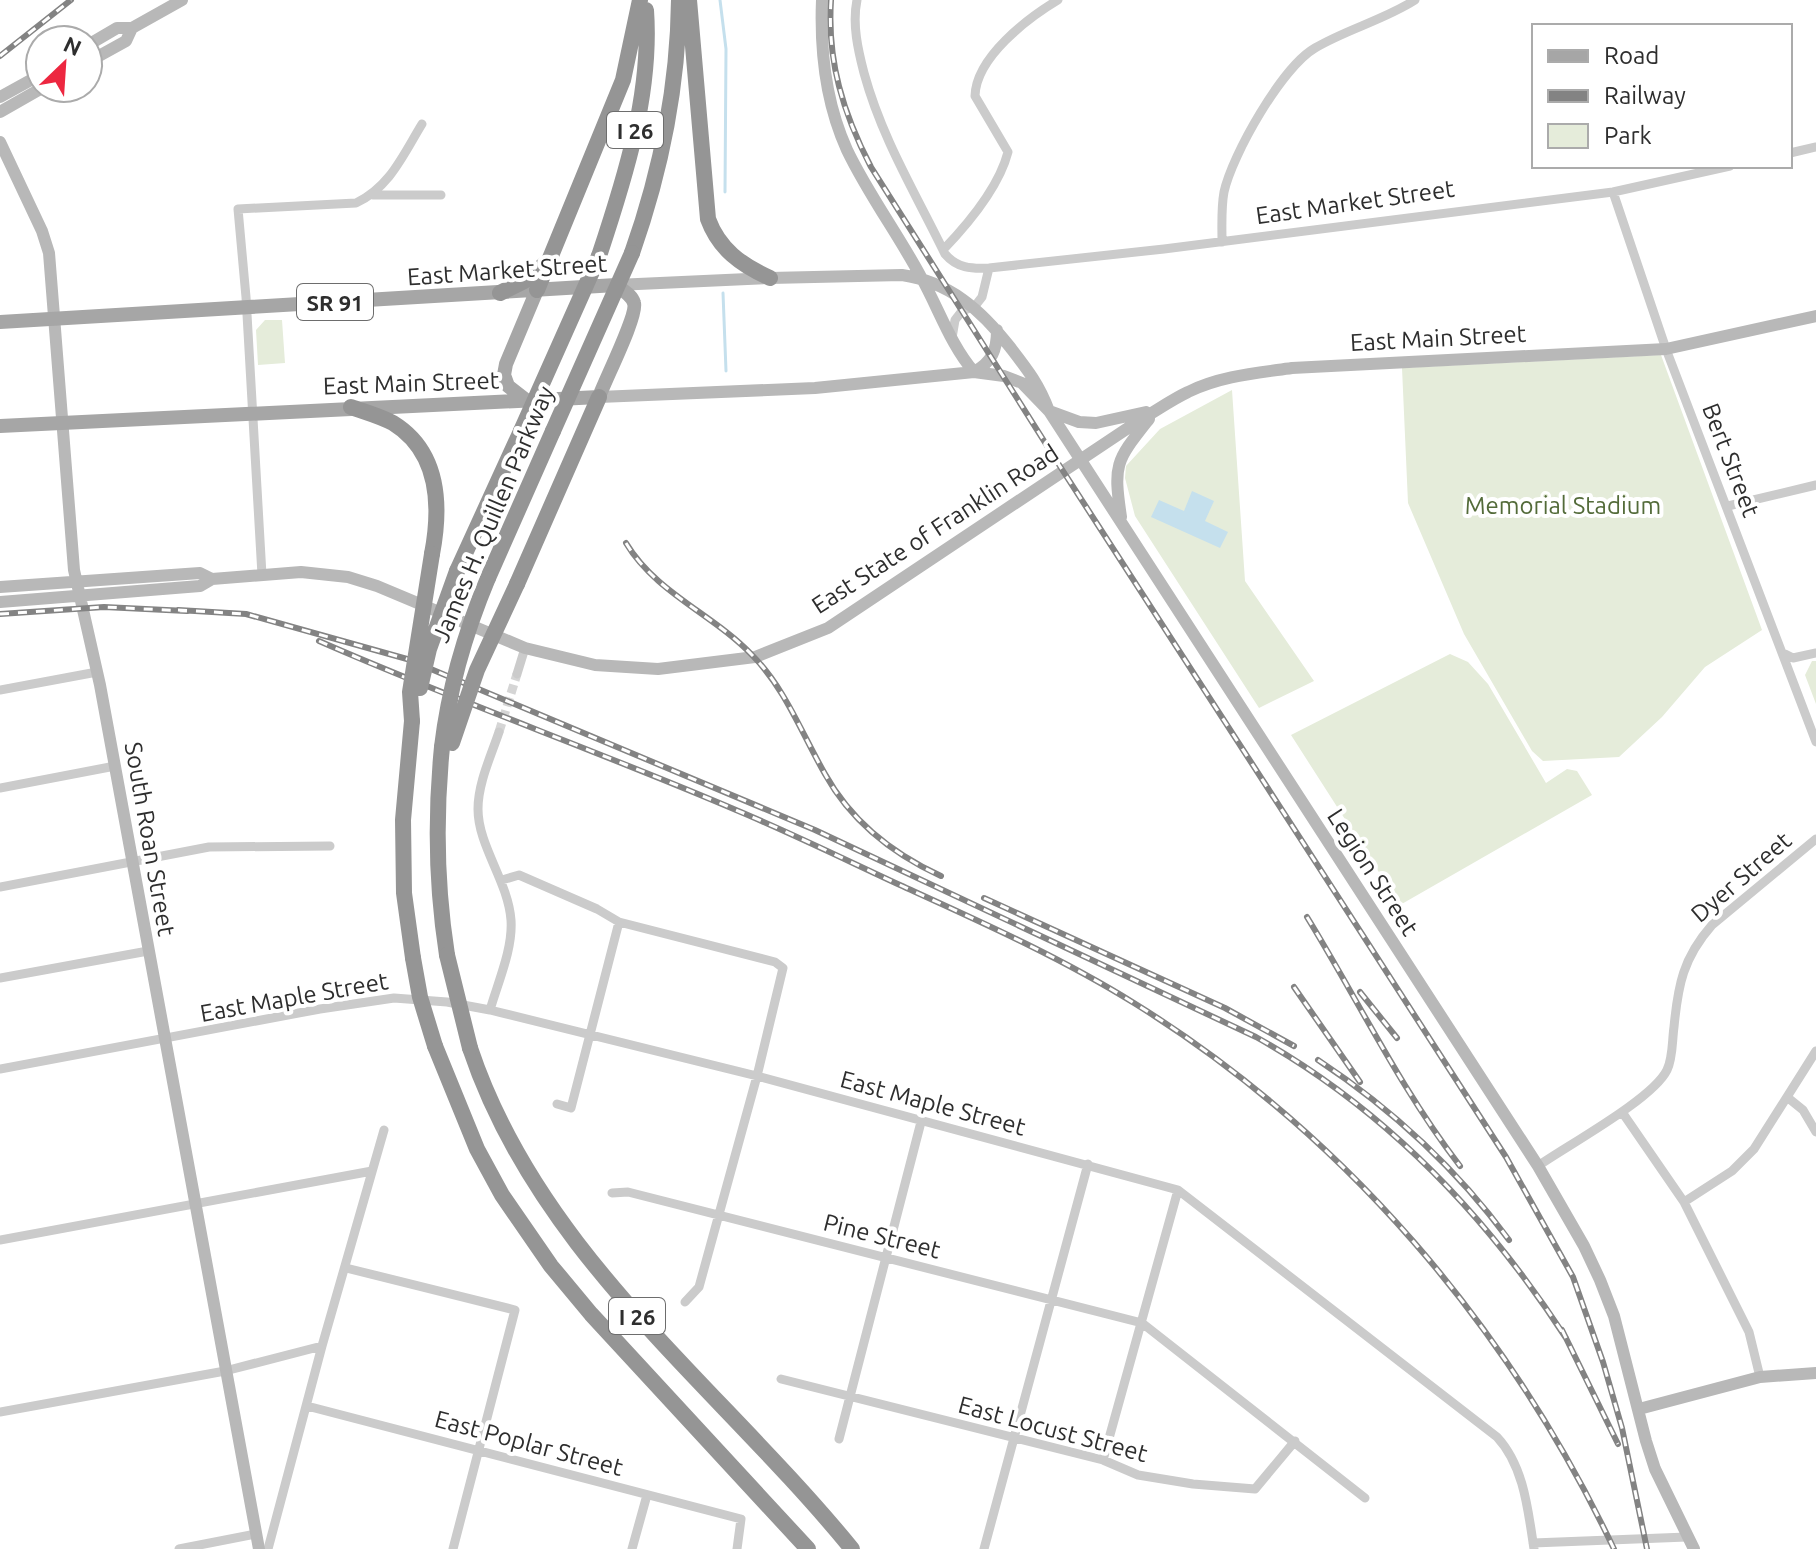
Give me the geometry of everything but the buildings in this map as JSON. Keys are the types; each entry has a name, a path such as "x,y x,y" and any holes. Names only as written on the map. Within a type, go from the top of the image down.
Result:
{"highway":[{"path":"537,290 623,80 642,0"},
{"name":"James H. Quillen Parkway","path":"642,0 645,57 634,135 625,176 599,256 457,571 429,649 412,721 405,786 404,893 420,997 435,1046 477,1149 509,1206 551,1266 591,1314 808,1549"},
{"name":"James H. Quillen Parkway","path":"447,745 446,709 468,625 632,253 657,174 671,108 679,0"},
{"path":"689,0 708,219 719,243 730,255 770,278"},
{"path":"500,293 534,274 551,256"},
{"path":"447,745 477,670 599,397"},
{"path":"351,407 395,424 414,443 429,465 435,481 438,512 410,692 412,721"},
{"name":"I 26","path":"447,745 438,789 437,885 447,955 470,1048 490,1100 514,1149 564,1228 620,1298 852,1549"}],"main road":[{"path":"104,36 117,28 132,28 182,0"},
{"path":"822,0 829,99 847,149 922,278 960,356 974,372 993,357 997,330"},
{"path":"104,53 126,41 132,28"},
{"path":"0,97 24,84"},
{"path":"0,112 24,98"},
{"name":"South Roan Street","path":"0,142 46,243 77,580 115,766 259,1549"},
{"name":"East Market Street","path":"0,322 616,285 770,278 902,275 922,278"},
{"name":"Legion Street","path":"922,278 947,288 975,306 1040,385 1049,411 1538,1166 1600,1280 1614,1316 1655,1469 1690,1543"},
{"path":"599,397 635,312 631,297 616,285"},
{"path":"526,400 508,386 504,369 537,290"},
{"name":"East Main Street","path":"1081,459 1157,410 1203,386 1235,376 1292,368 1666,349 1816,316"},
{"name":"East Main Street","path":"0,426 351,407 815,388 974,372 1004,376 1022,383 1049,411"},
{"path":"1049,411 1088,423 1157,410"},
{"path":"1121,522 1116,486 1118,462 1157,410"},
{"name":"East State of Franklin Road","path":"212,579 308,572 354,579 525,648 578,662 641,669 672,667 765,654 828,628 1081,459"},
{"path":"0,587 200,573 212,579"},
{"path":"0,602 200,586 212,579"},
{"path":"1639,1409 1760,1377 1816,1373"}],"street":[{"path":"857,0 856,38 875,112 898,164 952,262 965,268 987,268 982,297 955,320 952,341"},
{"path":"943,250 994,183 1008,152 975,96 975,86 1006,39 1036,13 1058,0"},
{"path":"1222,242 1224,194 1229,173 1246,137 1295,66 1313,49 1415,0"},
{"path":"373,195 384,185 422,124"},
{"path":"1792,153 1816,147"},
{"name":"East Market Street","path":"987,268 1222,242 1613,192 1721,168"},
{"name":"Bert Street","path":"1613,192 1666,349 1785,654 1816,742"},
{"path":"262,575 238,209 343,206 373,195 441,195"},
{"path":"1728,506 1816,485"},
{"path":"517,674 525,648"},
{"path":"1785,654 1793,658 1816,653"},
{"path":"0,690 97,672"},
{"path":"490,1010 507,951 511,923 507,892 483,837 477,810 481,784 499,732"},
{"path":"0,788 115,766"},
{"name":"Dyer Street","path":"1538,1166 1622,1112 1653,1087 1667,1070 1681,976 1698,941 1712,925 1816,839"},
{"path":"0,887 209,847 330,846"},
{"path":"502,880 519,875 597,909 619,922 775,962 783,968 699,1287 685,1302"},
{"path":"557,1104 571,1108 619,922"},
{"path":"0,978 148,951"},
{"name":"East Maple Street","path":"0,1069 394,998 447,1002 757,1076 1178,1190 1486,1427 1510,1452 1518,1470 1534,1546"},
{"path":"1684,1202 1732,1171 1754,1149 1816,1051"},
{"path":"1787,1097 1803,1110 1816,1132"},
{"path":"1622,1112 1684,1202 1749,1332 1760,1377"},
{"path":"839,1439 921,1122"},
{"path":"268,1549 384,1130"},
{"path":"984,1549 1088,1164"},
{"path":"0,1240 372,1171"},
{"path":"1103,1460 1178,1190"},
{"name":"Pine Street","path":"612,1193 628,1192 1142,1323"},
{"path":"346,1268 515,1310 453,1549"},
{"path":"1142,1323 1365,1498"},
{"path":"0,1412 225,1371 322,1346"},
{"name":"East Locust Street","path":"781,1379 1103,1460 1138,1475 1193,1484 1255,1489 1295,1441"},
{"name":"East Poplar Street","path":"307,1406 741,1519 737,1549"},
{"path":"632,1549 647,1495"},
{"path":"179,1549 256,1534"},
{"path":"1534,1546 1690,1543"}],"green space":[{"path":"265,320 282,320 285,363 258,365 256,330"},
{"name":"Memorial Stadium","path":"1661,355 1762,630 1705,667 1662,717 1619,757 1543,761 1532,751 1464,634 1408,503 1402,368"},
{"path":"1232,390 1245,581 1314,681 1259,708 1135,516 1125,478 1126,466 1160,429"},
{"path":"1450,654 1468,662 1488,684 1546,783 1567,769 1577,771 1592,795 1400,905 1291,735"},
{"path":"1812,661 1816,661 1816,704 1805,675"}],"water":[{"path":"1192,491 1214,501 1205,521 1228,532 1220,548 1151,517 1159,500 1184,511"}],"waterway":[{"path":"720,0 726,49 725,192"},
{"path":"723,293 726,371"}],"tunnel":[{"path":"499,732 517,674"}],"railway":[{"path":"0,56 71,0"},
{"path":"831,0 832,44 839,86 852,127 871,167 1063,471 1506,1157 1573,1277 1622,1428 1647,1549"},
{"path":"626,543 653,576 737,640 764,668 784,697 835,791 860,821 906,857 941,876"},
{"path":"0,614 104,607 187,611"},
{"path":"178,610 246,614 407,659 815,830 1256,1037 1348,1097 1429,1168 1502,1249 1566,1338"},
{"path":"319,641 798,837 1048,955 1134,1003 1211,1055 1283,1112 1351,1175 1413,1242 1471,1313 1524,1388 1572,1467 1614,1549"},
{"path":"984,898 1225,1008 1294,1046"},
{"path":"1307,917 1418,1106 1460,1166"},
{"path":"1294,987 1360,1082"},
{"path":"1360,992 1397,1038"},
{"path":"1318,1060 1372,1099 1421,1141 1467,1188 1509,1240"},
{"path":"1562,1330 1618,1444"}]}
